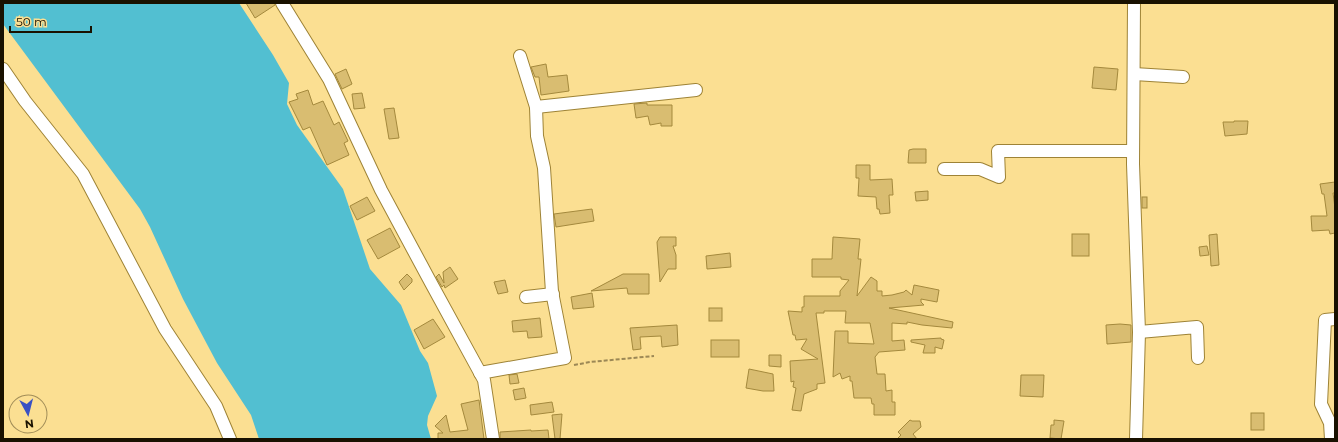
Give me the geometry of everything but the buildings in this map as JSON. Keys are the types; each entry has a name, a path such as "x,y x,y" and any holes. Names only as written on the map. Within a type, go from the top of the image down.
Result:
{"street":[{"path":"282,3 329,79 381,190 484,380 493,439"},
{"path":"1134,3 1133,151 1139,332 1136,439"},
{"path":"480,373 565,358 553,294 544,168 537,136 536,107 520,56"},
{"path":"3,69 25,101 83,174 165,329 216,406 230,439"},
{"path":"1134,74 1183,77"},
{"path":"536,107 696,90"},
{"path":"944,170 980,169 999,177 998,151 1133,151"},
{"path":"526,296 553,294"},
{"path":"1331,439 1330,423 1321,404 1325,320 1335,319"},
{"path":"1139,332 1197,327 1198,358"}],"path":[{"path":"565,358 565,368 590,362 654,356"}],"water":[{"path":"3,3 239,3 273,55 289,83 287,104 297,125 343,189 370,269 401,305 420,351 428,363 437,396 428,416 427,425 431,439 259,439 251,415 217,363 183,299 150,227 140,209 3,24"}]}
